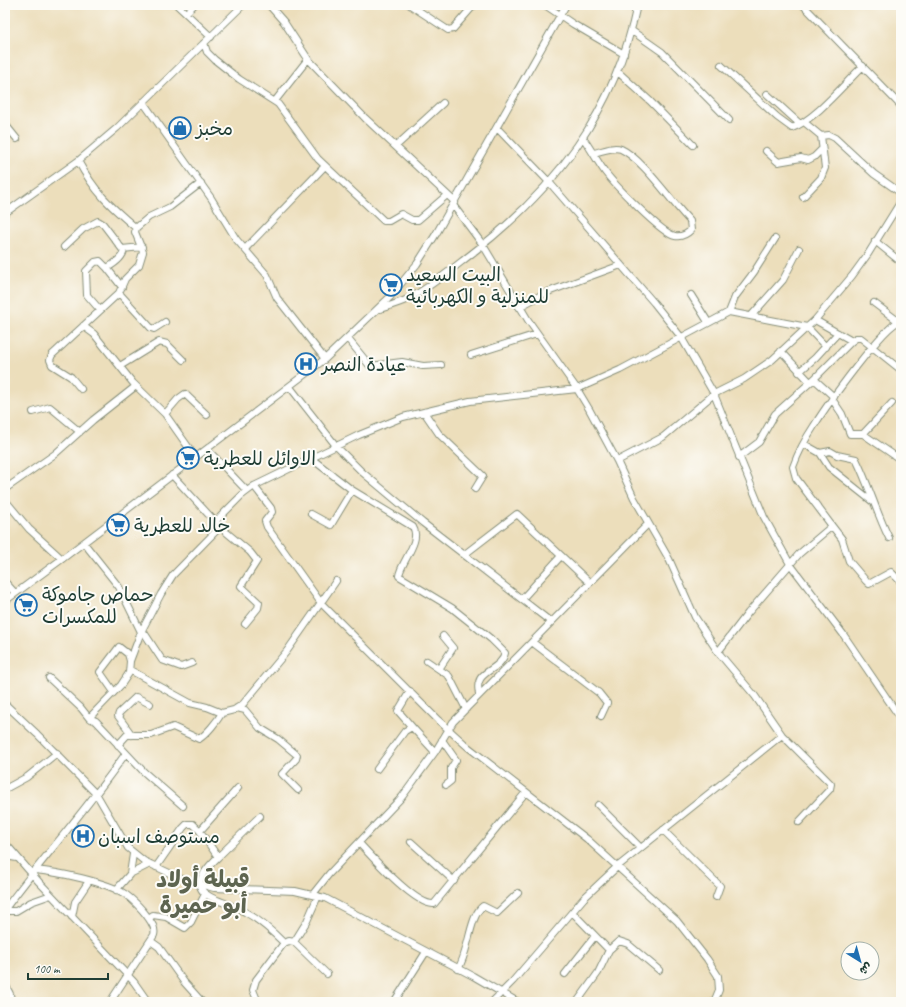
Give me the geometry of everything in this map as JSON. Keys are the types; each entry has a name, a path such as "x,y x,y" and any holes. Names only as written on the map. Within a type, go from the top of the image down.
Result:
{"street":[{"path":"177,5 211,37"},
{"path":"186,13 194,5"},
{"path":"5,213 78,160 117,128 243,5"},
{"path":"269,5 284,22 308,59 365,118 454,203 483,245 519,307 577,389 668,559 689,606 718,652 755,696 782,735 831,784 830,789 798,822"},
{"path":"410,5 448,30 457,25 474,5"},
{"path":"545,5 624,54"},
{"path":"5,601 290,387 348,339 378,310 417,264 454,203 566,5"},
{"path":"378,310 409,298 450,271 512,222 549,182 583,138 597,117 618,72 632,31 637,5"},
{"path":"803,5 901,106"},
{"path":"632,31 662,52 729,120"},
{"path":"204,44 207,52 215,60 239,79 275,101 305,143 325,166 384,222 401,214 412,220 418,220 447,195"},
{"path":"275,101 308,59"},
{"path":"721,65 788,127 792,128 802,123 863,66"},
{"path":"618,72 650,101 693,145"},
{"path":"767,94 802,123 821,136 829,135 835,138 874,174 901,193"},
{"path":"143,102 201,183 222,218 267,275 278,298 325,359"},
{"path":"396,146 443,103"},
{"path":"5,124 17,139"},
{"path":"497,128 549,182 654,303 681,337 714,394 764,517 790,564 843,634 901,719"},
{"path":"802,197 821,178 825,168 821,136"},
{"path":"583,138 605,172 644,212 668,233 676,236 687,234 692,230 690,221 636,160 622,150 616,148 594,153"},
{"path":"766,151 778,162 783,162 801,158 808,160 814,158 822,149"},
{"path":"78,160 90,182 105,201 136,228"},
{"path":"245,248 325,166"},
{"path":"81,389 71,377 52,365 50,360 55,351 120,290 125,279 141,262 142,247 135,232 136,228 150,217 170,207 201,183"},
{"path":"617,462 668,433 714,394 760,368 815,320 852,276 901,201"},
{"path":"64,247 83,229 98,221 103,224 119,247 124,250 142,247"},
{"path":"729,312 735,297 754,272 775,239"},
{"path":"876,241 901,262"},
{"path":"752,316 783,280 799,248"},
{"path":"107,268 121,257 124,250"},
{"path":"100,310 87,295 86,271 95,262 100,261 107,268 120,290 151,328 154,329 165,322"},
{"path":"519,307 545,293 621,265"},
{"path":"691,295 708,322"},
{"path":"874,304 900,321 887,330 833,398 813,426 793,467 794,472 842,539 849,561 866,581 869,584 891,572 901,582"},
{"path":"130,661 141,632 173,575 247,491 254,486 376,427 403,417 470,402 577,389 620,370 729,312 806,327 826,347"},
{"path":"815,320 852,341"},
{"path":"83,326 94,334 136,386 165,414 196,458"},
{"path":"799,372 826,347 838,333"},
{"path":"470,356 537,334"},
{"path":"739,457 758,442 774,414 812,381 852,341 860,338 901,370"},
{"path":"348,339 370,366 402,362 423,366 441,365"},
{"path":"120,366 159,342 166,344 183,360"},
{"path":"781,351 799,372 833,398 850,434 863,434 901,460"},
{"path":"815,358 825,368"},
{"path":"5,489 55,454 136,386"},
{"path":"290,387 337,447 362,472 551,622"},
{"path":"165,414 178,399 185,394 207,415"},
{"path":"863,434 892,403"},
{"path":"33,412 50,406 80,432"},
{"path":"424,412 440,434 484,476 475,489"},
{"path":"804,444 820,453 830,467 875,503"},
{"path":"207,449 247,491"},
{"path":"820,453 830,451 837,455 856,460 889,538"},
{"path":"312,459 352,490 414,529 415,534 412,546 399,576 452,608 491,639 505,653 497,665 480,678 478,682 479,695"},
{"path":"172,476 217,524 250,552 257,561 241,586 259,603 258,608 245,624"},
{"path":"254,486 271,508 272,512 265,521 267,527 321,603 448,730 571,827 618,867 677,921 714,970 719,983 719,990 714,1002"},
{"path":"310,514 331,525 352,490"},
{"path":"5,500 28,529 62,559"},
{"path":"465,554 517,514 589,582"},
{"path":"294,942 307,921 315,895 330,874 402,797 435,752 448,730 479,695 648,524"},
{"path":"718,652 748,613 799,554 832,526"},
{"path":"84,543 119,587 141,632 145,634 162,660 181,667 192,663"},
{"path":"522,599 561,556"},
{"path":"118,745 125,737 132,735 151,735 173,726 199,739 207,734 211,726 217,721 222,713 237,708 243,704 287,651 336,581"},
{"path":"5,582 15,593"},
{"path":"439,669 453,648 443,636"},
{"path":"532,642 599,693 607,703 601,716"},
{"path":"89,718 114,692 125,679 130,670 128,654 118,647 100,672 114,692"},
{"path":"427,661 439,669 452,681 466,709"},
{"path":"130,670 190,703 207,707 222,713"},
{"path":"49,678 81,708 89,718 96,721 126,753 183,806"},
{"path":"410,691 398,711 435,752"},
{"path":"132,735 118,716 119,713 136,697 150,704"},
{"path":"5,704 57,754 96,795 123,842 133,854 153,865 199,885 221,888 296,891 336,902 518,1002"},
{"path":"237,708 245,710 260,728 278,739 297,755 297,758 282,774 298,790"},
{"path":"377,769 405,731 412,727"},
{"path":"492,1002 584,898 640,848 782,735"},
{"path":"442,740 456,760 451,768 451,781 446,785"},
{"path":"5,910 33,872 96,795 126,753"},
{"path":"5,789 28,777 57,754"},
{"path":"200,831 238,788"},
{"path":"359,844 393,879 430,904 436,903 526,792"},
{"path":"598,805 640,848"},
{"path":"199,885 203,874 218,857 260,816"},
{"path":"116,890 130,874 153,865 186,824 193,824 200,831 218,857"},
{"path":"663,830 720,886 716,897"},
{"path":"411,842 454,881"},
{"path":"5,843 17,858 33,872 51,895 128,975 148,1002"},
{"path":"130,874 133,854"},
{"path":"5,856 17,858"},
{"path":"33,872 61,874 116,890 135,902 149,918 155,932 110,1002"},
{"path":"72,917 75,902 89,881"},
{"path":"199,885 205,894 223,904 252,916 284,943"},
{"path":"458,969 464,961 466,946 472,932 474,918 480,908 483,906 487,907 497,913 518,893"},
{"path":"149,918 153,915 166,917 185,928 191,922 205,894"},
{"path":"5,910 16,911 31,902 51,895"},
{"path":"572,912 609,950"},
{"path":"565,974 596,936"},
{"path":"258,1002 254,995 252,986 284,943 289,941 294,942 327,974"},
{"path":"577,1002 598,973 609,950 617,942 622,941 659,970"},
{"path":"149,943 152,942 159,947 184,982 202,1002"},
{"path":"394,1002 426,952"},
{"path":"5,984 11,1002"}],"place":[{"name":"مخبز","path":"180,128"},
{"name":"البيت السعيد للمنزلية و الكهربائية","path":"391,285"},
{"name":"عيادة النصر","path":"306,364"},
{"name":"الاوائل للعطرية","path":"188,458"},
{"name":"خالد للعطرية","path":"118,525"},
{"name":"حماص جاموكة للمكسرات","path":"26,605"},
{"name":"مستوصف اسبان","path":"83,836"}],"district":[{"name":"قبيلة أولاد أبو حميرة","path":"203,892"}]}
